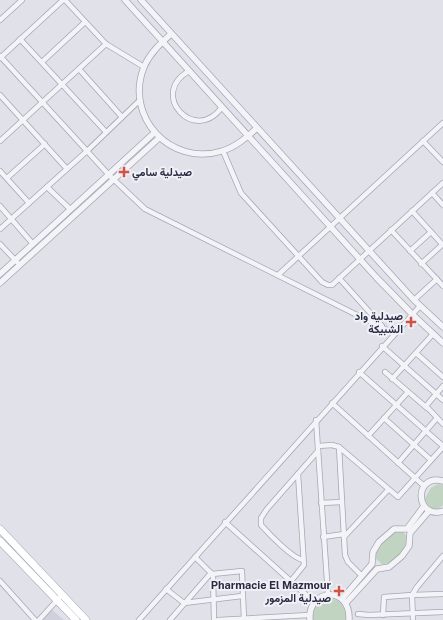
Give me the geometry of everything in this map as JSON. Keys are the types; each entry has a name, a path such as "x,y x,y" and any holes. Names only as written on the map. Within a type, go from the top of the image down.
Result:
{"main road":[{"path":"0,529 76,620"},
{"path":"0,542 59,598 86,620"}],"street":[{"path":"0,20 22,0"},
{"path":"144,67 106,44 64,0 0,57 108,175 144,209 393,333"},
{"path":"125,0 360,259 412,314 443,343"},
{"path":"141,0 414,300 443,327"},
{"path":"42,62 85,22"},
{"path":"171,34 152,53 144,67 140,83 140,100 144,116 154,133 159,138 180,150 201,154 223,151 240,142 257,128"},
{"path":"20,39 106,132"},
{"path":"0,141 106,44"},
{"path":"80,69 122,117"},
{"path":"189,71 179,78 174,89 174,101 179,112 190,119 202,121 213,116 222,107"},
{"path":"1,97 67,169"},
{"path":"0,229 87,151 140,100"},
{"path":"278,275 443,123"},
{"path":"0,274 154,133"},
{"path":"0,283 159,138"},
{"path":"423,141 443,162"},
{"path":"7,178 45,144"},
{"path":"223,151 238,189 325,285 332,285 443,182"},
{"path":"0,171 28,203"},
{"path":"47,187 70,209"},
{"path":"432,193 443,205"},
{"path":"0,206 33,244"},
{"path":"412,211 443,244 420,264"},
{"path":"391,230 420,264 443,286"},
{"path":"410,251 431,232"},
{"path":"0,244 20,265"},
{"path":"339,278 384,329"},
{"path":"414,300 437,279"},
{"path":"139,620 393,333 420,306"},
{"path":"392,379 433,334"},
{"path":"382,346 443,400"},
{"path":"416,353 443,377"},
{"path":"318,446 332,445 339,447 398,497 443,447 359,372"},
{"path":"385,372 427,408 443,424"},
{"path":"427,408 427,404 443,386"},
{"path":"368,436 408,392"},
{"path":"332,402 424,486"},
{"path":"384,418 432,460"},
{"path":"398,463 437,418"},
{"path":"316,420 328,595"},
{"path":"339,447 344,536 347,559 362,576"},
{"path":"304,560 292,553 260,523 266,509 318,451"},
{"path":"291,581 304,567 304,541 298,474"},
{"path":"443,481 432,480 424,486 420,496 424,506 429,511 443,511"},
{"path":"324,536 344,536 388,490"},
{"path":"321,503 342,502"},
{"path":"344,601 376,569 389,567 402,556 409,546 409,531 424,506"},
{"path":"409,531 429,511"},
{"path":"225,522 314,602"},
{"path":"344,601 372,564 373,552 383,538 394,529 409,531"},
{"path":"195,556 212,574 214,580 212,599 214,620"},
{"path":"413,620 412,595 442,558"},
{"path":"372,564 376,569"},
{"path":"170,620 212,574 242,571 244,619"},
{"path":"0,581 35,620"},
{"path":"166,589 184,603 242,596"},
{"path":"384,615 385,596 443,594"},
{"path":"218,620 310,617 314,602 328,595 333,595 344,601 349,610 349,620"},
{"path":"39,620 59,598"},
{"path":"358,614 384,615 443,612"}],"shaded area":[{"path":"51,609 64,620 41,620"}],"green space":[{"path":"438,484 443,485 443,505 437,510 432,509 424,500 431,488"},
{"path":"398,530 402,531 407,537 402,551 391,562 382,564 375,558 377,549 386,538"},
{"path":"329,598 342,605 346,620 313,620 313,612 316,605"}],"place":[{"name":"صيدلية سامي","path":"124,172"},
{"name":"صيدلية واد الشبيكة","path":"411,322"},
{"name":"Pharmacie El Mazmour صيدلية المزمور","path":"339,591"}]}
